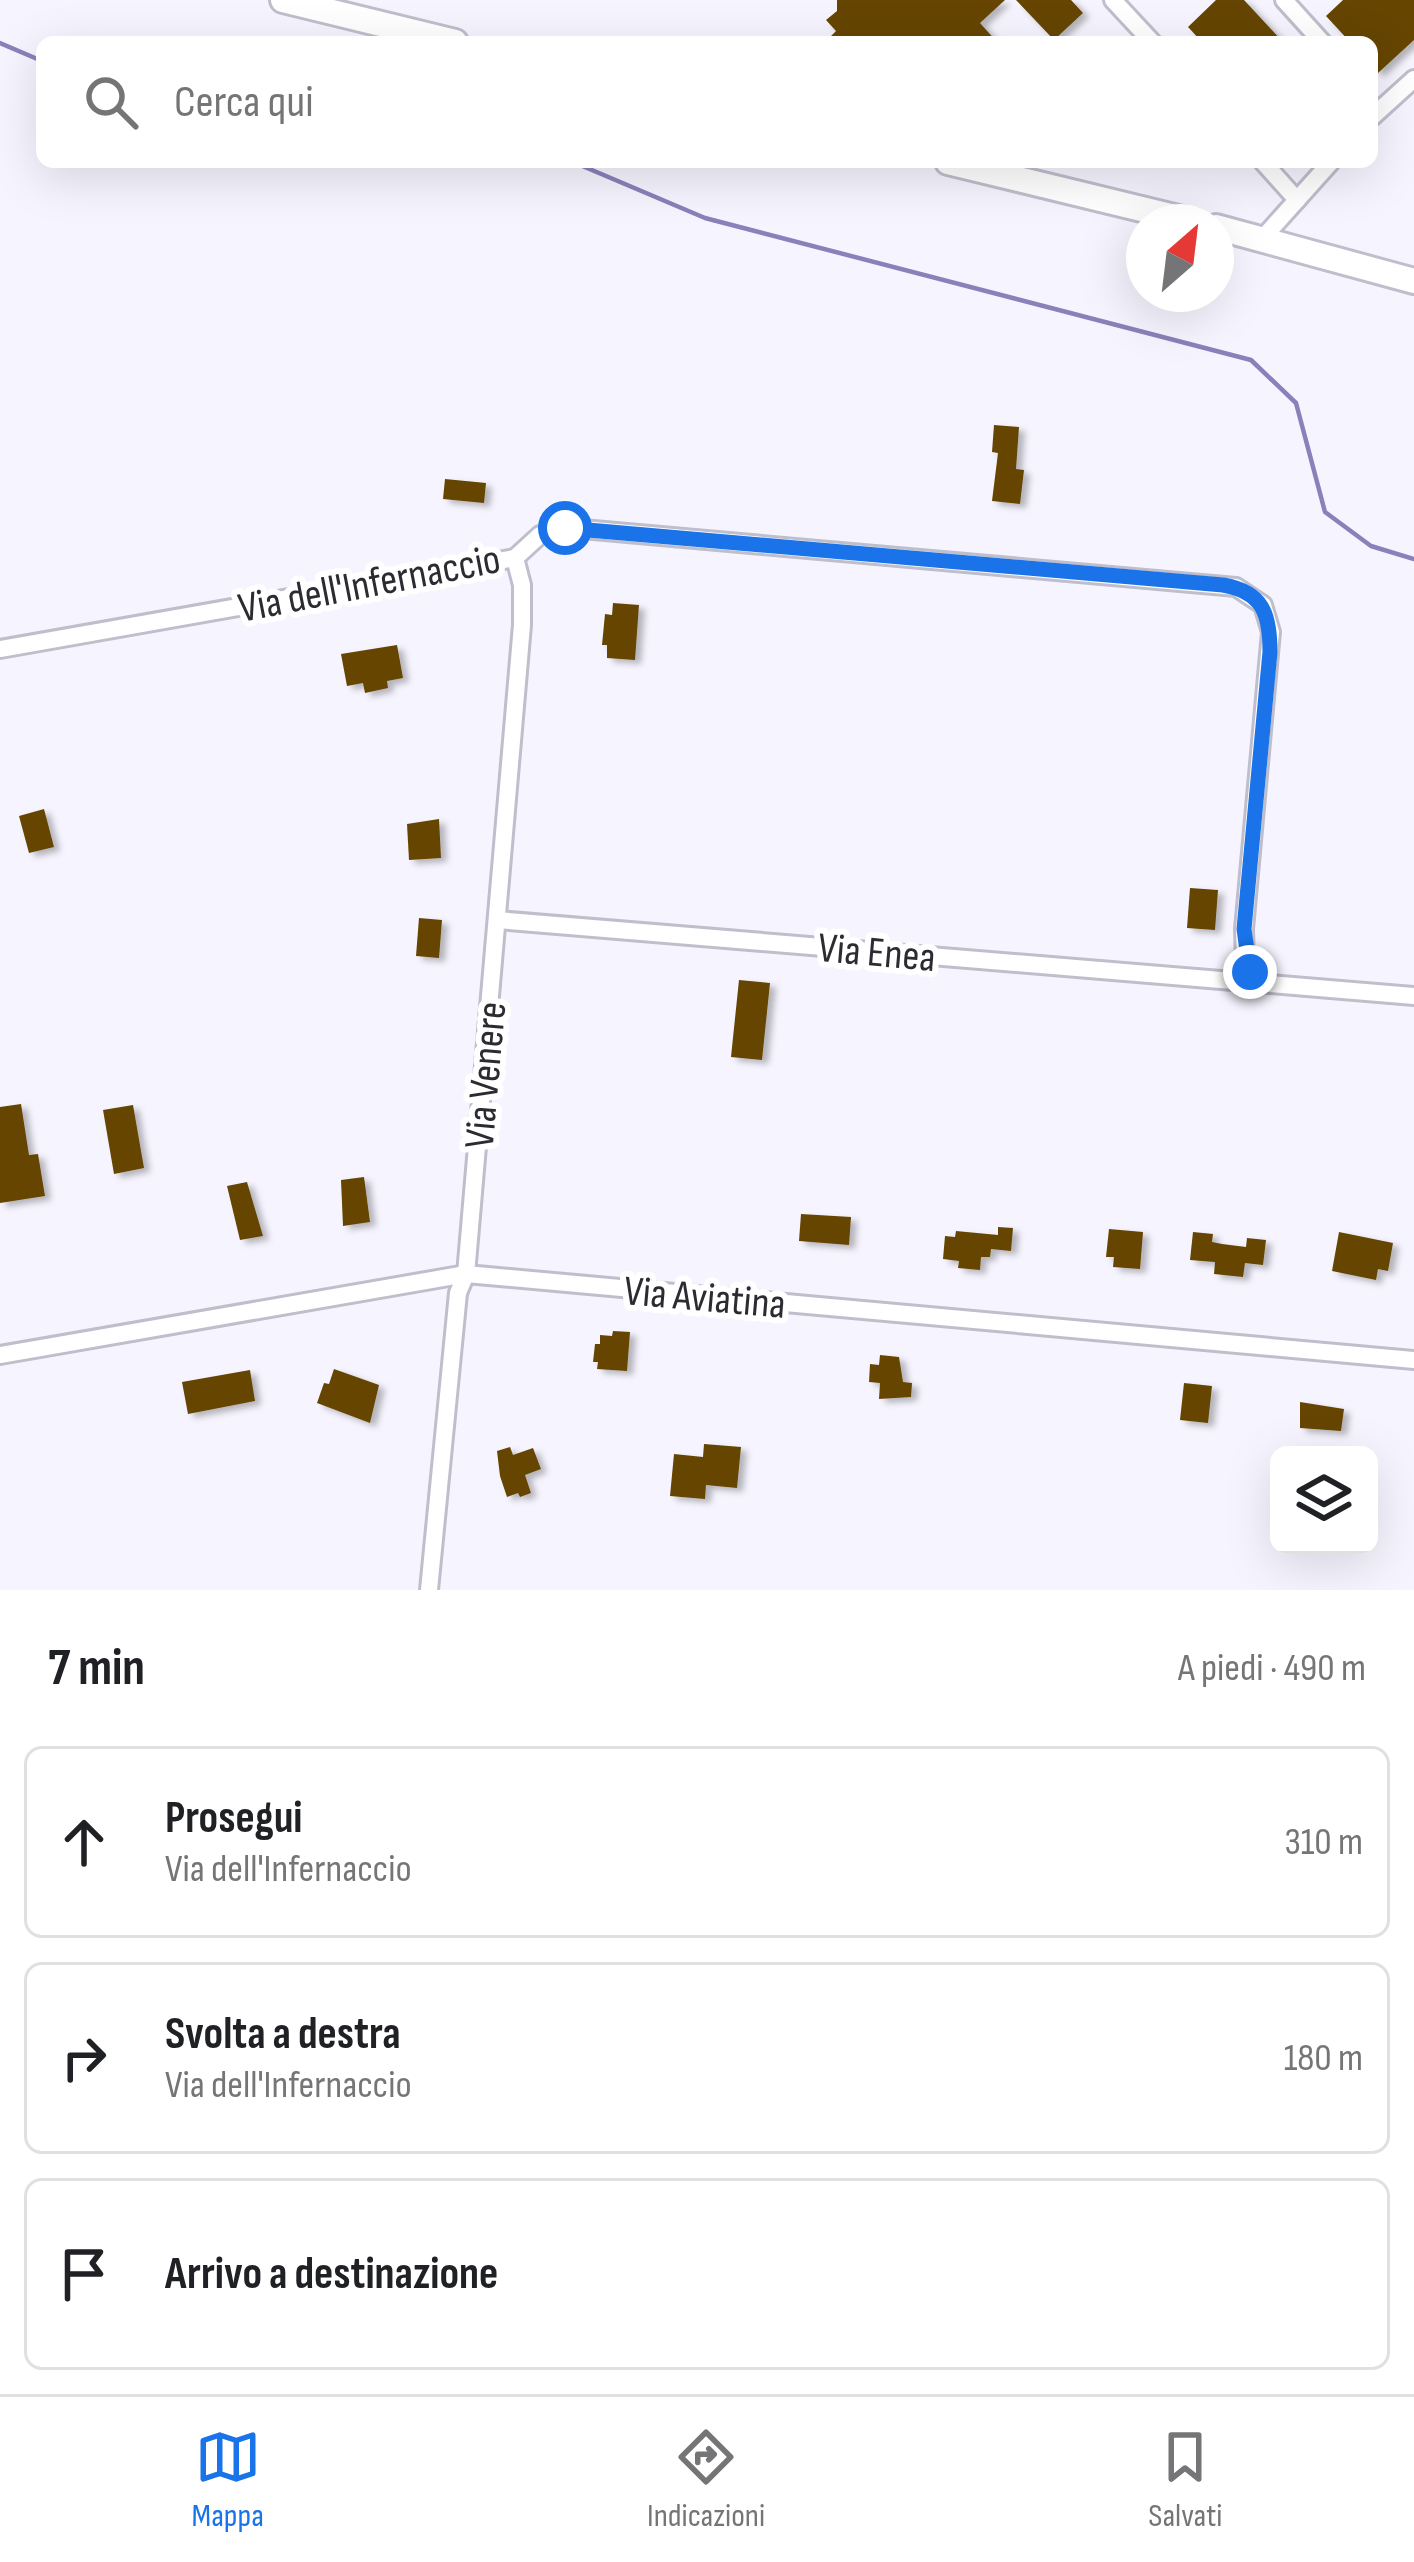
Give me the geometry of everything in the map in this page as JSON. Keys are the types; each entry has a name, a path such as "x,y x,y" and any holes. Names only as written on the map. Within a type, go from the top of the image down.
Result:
{"main road":[{"path":"283,0 430,36"},
{"path":"973,168 1126,205"},
{"path":"1234,232 1414,280"}],"street":[{"path":"1113,0 1146,36"},
{"path":"1284,0 1317,36"},
{"path":"1378,105 1414,79"},
{"path":"1268,168 1297,200"},
{"path":"1262,239 1326,168"},
{"name":"Via dell'Infernaccio","path":"0,649 515,558 540,535 586,528 1223,585 1246,591 1266,609 1270,632 1244,929 1245,959 1256,982"},
{"name":"Via Venere","path":"429,1590 458,1293 466,1274 523,617 515,558"},
{"name":"Via Enea","path":"497,920 1256,982"},
{"path":"1256,982 1414,996"},
{"name":"Via Aviatina","path":"0,1354 466,1274 1414,1360"}],"building":[{"path":"837,0 1005,0 980,23 992,36 831,36 836,31 826,20 837,11"},
{"path":"1016,0 1071,0 1083,13 1058,36 1050,36"},
{"path":"1216,0 1244,0 1277,36 1196,36 1188,27"},
{"path":"1343,0 1414,0 1414,40 1378,73 1378,36 1344,36 1326,16"},
{"path":"994,425 1019,427 1016,469 1024,470 1020,504 992,501 998,453 992,452"},
{"path":"445,479 486,483 484,503 443,499"},
{"path":"613,603 639,605 635,660 607,658 607,645 602,645 605,614 612,615"},
{"path":"397,645 403,678 387,681 388,688 365,693 363,683 347,686 341,654"},
{"path":"44,809 54,847 29,853 19,816"},
{"path":"439,819 441,858 409,860 407,824"},
{"path":"1190,888 1218,890 1215,930 1187,928"},
{"path":"419,918 442,920 439,958 416,956"},
{"path":"739,980 770,983 762,1060 731,1057"},
{"path":"21,1104 29,1155 38,1154 45,1196 0,1203 0,1107"},
{"path":"133,1105 144,1168 114,1174 103,1110"},
{"path":"364,1177 370,1222 343,1226 341,1180"},
{"path":"247,1182 263,1236 240,1240 227,1186"},
{"path":"801,1214 851,1217 849,1245 799,1241"},
{"path":"998,1227 1013,1228 1011,1251 991,1249 990,1257 981,1257 980,1270 958,1268 959,1261 943,1259 945,1236 955,1237 956,1231 998,1235"},
{"path":"1109,1229 1143,1232 1140,1269 1113,1267 1114,1257 1106,1257"},
{"path":"1193,1232 1213,1234 1212,1242 1246,1247 1247,1238 1266,1240 1263,1265 1245,1263 1243,1277 1214,1274 1215,1262 1190,1260"},
{"path":"1339,1232 1393,1243 1388,1271 1378,1269 1376,1280 1332,1271"},
{"path":"613,1331 630,1332 627,1371 597,1369 598,1362 593,1362 600,1335 612,1336"},
{"path":"880,1355 899,1357 903,1382 912,1383 911,1397 879,1399 880,1383 869,1382 870,1364 879,1365"},
{"path":"334,1369 379,1385 370,1423 317,1403"},
{"path":"250,1370 255,1401 188,1414 182,1382"},
{"path":"1184,1383 1212,1386 1208,1423 1180,1420"},
{"path":"1300,1402 1344,1409 1341,1431 1300,1428"},
{"path":"704,1444 741,1447 737,1488 706,1485 705,1499 670,1496 674,1454 703,1457"},
{"path":"510,1447 513,1455 533,1448 541,1469 525,1475 531,1493 520,1497 518,1493 507,1497 500,1476 497,1451"}],"waterway":[{"path":"0,43 36,58"},
{"path":"587,168 705,218 1251,360 1296,403 1325,512 1371,546 1414,559"}],"route":[{"path":"565,528 1223,585 1251,594 1268,613 1270,652 1244,929 1250,972"}]}
